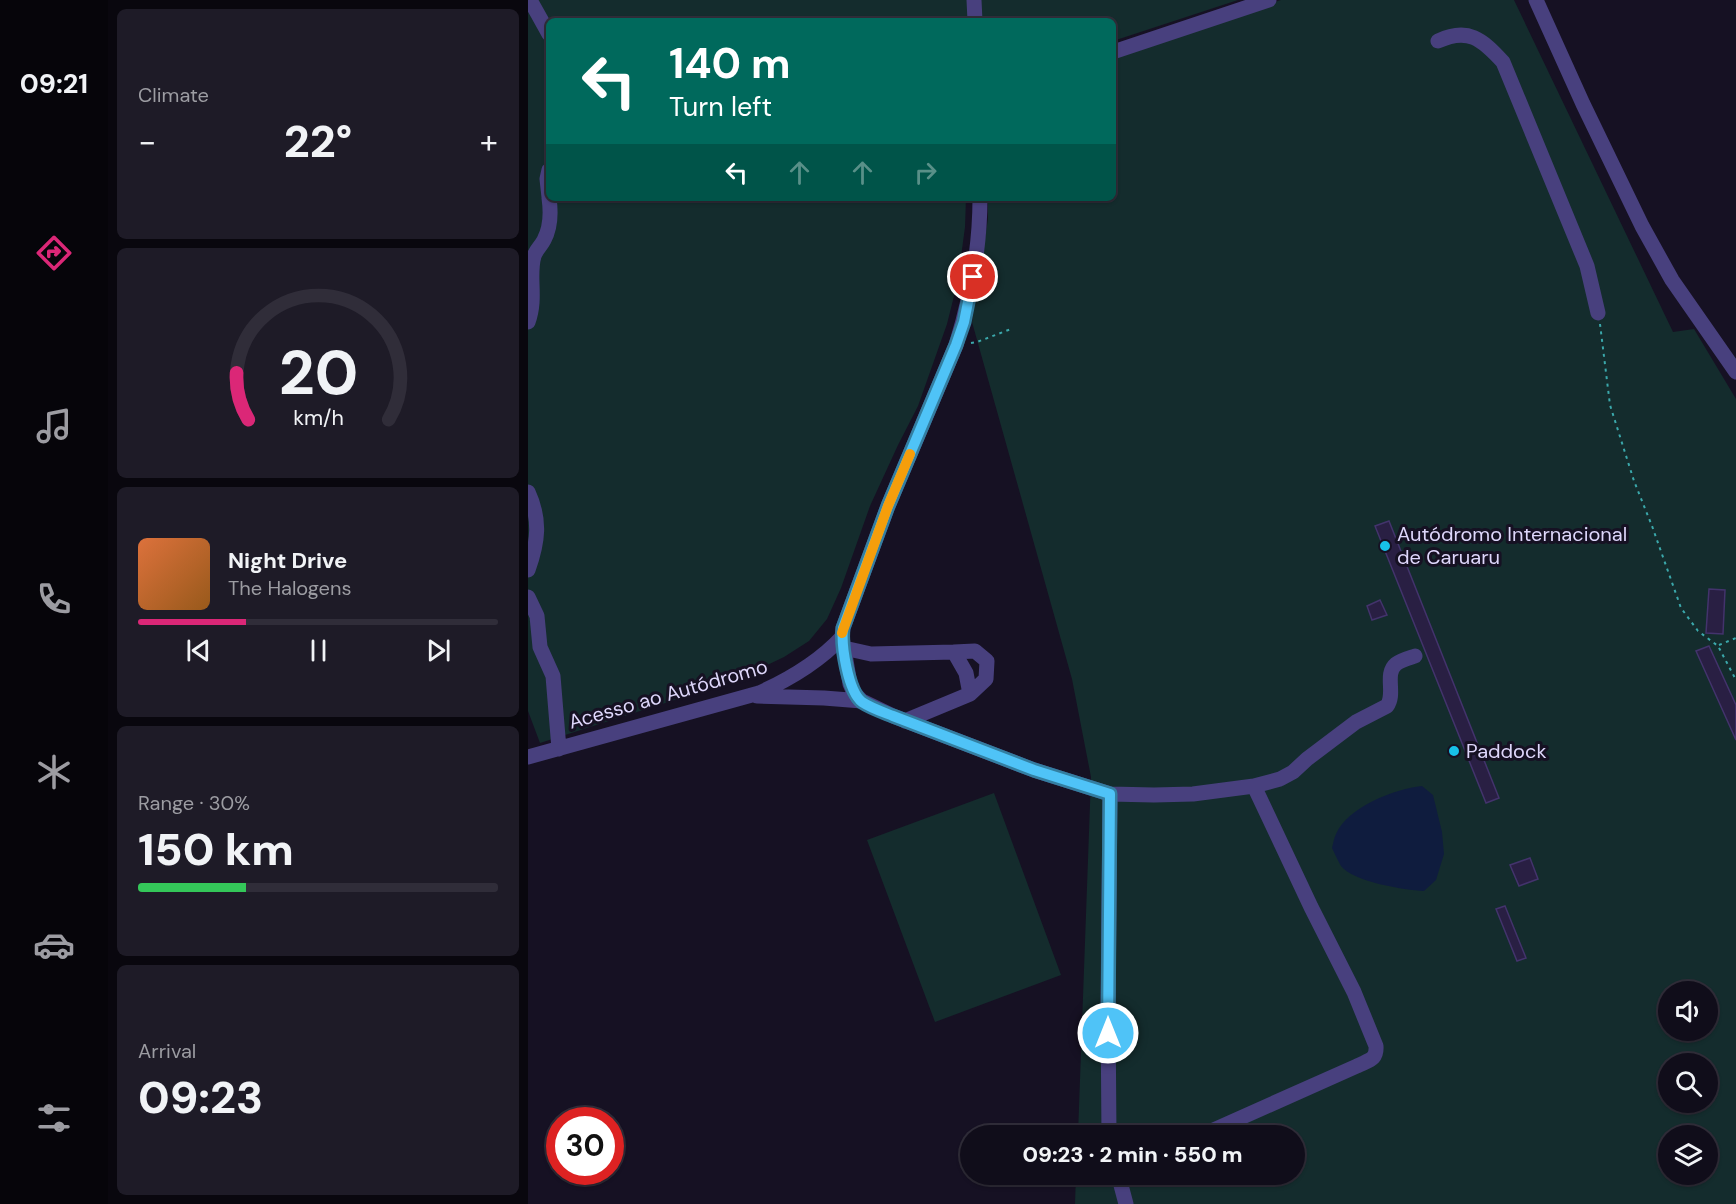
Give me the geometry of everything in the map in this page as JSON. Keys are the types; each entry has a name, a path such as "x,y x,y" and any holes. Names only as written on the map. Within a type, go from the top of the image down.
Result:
{"street":[{"path":"530,0 546,29"},
{"path":"974,0 975,18"},
{"path":"1116,51 1269,0"},
{"path":"1536,0 1642,226 1672,280 1736,372"},
{"path":"1438,41 1459,33 1481,41 1503,62 1587,266 1598,312"},
{"path":"528,322 532,309 534,256 545,240 549,226 549,201"},
{"path":"980,201 976,263 964,322 888,506 843,628 843,643 850,684 854,693 862,701 905,721 1034,770 1110,794 1192,794 1258,785 1280,779 1293,772 1356,722 1387,706 1390,701 1394,666 1414,656"},
{"path":"528,492 537,519 535,550 528,570"},
{"path":"528,597 537,616 540,647 553,676 559,749"},
{"path":"843,643 872,654 975,651 987,661 986,679 970,694 905,721"},
{"name":"Acesso ao Autódromo","path":"528,757 752,696 786,681 843,643"},
{"path":"954,652 966,673 970,694"},
{"path":"752,696 862,701"},
{"path":"1225,1125 1372,1059 1380,1044 1311,907 1258,785"},
{"path":"1108,1125 1110,794"},
{"path":"1121,1185 1126,1204"}],"path":[{"path":"1598,312 1610,405 1634,481 1681,608 1698,631 1718,646 1736,681"},
{"path":"956,345 977,342 1011,329"},
{"path":"1718,646 1736,638"}],"green space":[{"path":"528,0 1238,0 1116,40 1116,18 546,18 546,201 966,201 958,280 947,324 918,406 870,506 841,588 827,619 809,641 784,657 734,681 540,743 528,711"},
{"name":"Autódromo Internacional de Caruaru","path":"1281,0 1514,0 1673,332 1694,329 1736,399 1736,1204 1075,1204 1076,1185 1305,1185 1305,1125 1078,1125 1091,777 1072,679 972,322 988,219 988,201 1116,201 1116,54"},
{"path":"994,793 1061,975 935,1022 867,840"}],"water":[{"path":"1422,786 1433,795 1442,832 1444,854 1436,880 1424,891 1380,884 1347,872 1341,866 1332,848 1342,824 1373,801 1398,791"}],"building":[{"path":"1389,521 1499,798 1486,803 1375,526"},
{"path":"1709,589 1725,590 1723,634 1706,633"},
{"path":"1380,600 1387,615 1372,620 1367,606"},
{"path":"1709,646 1736,705 1736,740 1696,651"},
{"path":"1530,858 1538,879 1519,886 1510,865"},
{"path":"1505,906 1526,958 1517,961 1496,909"}],"slow traffic":[{"path":"842,633 888,506 910,454"}],"place":[{"name":"Autódromo Internacional de Caruaru","path":"1385,546"},
{"name":"Paddock","path":"1454,751"}],"route":[{"path":"973,277 964,322 956,345 888,506 843,628 842,637 850,684 854,693 862,701 893,716 1034,770 1110,794 1108,1033"}]}
